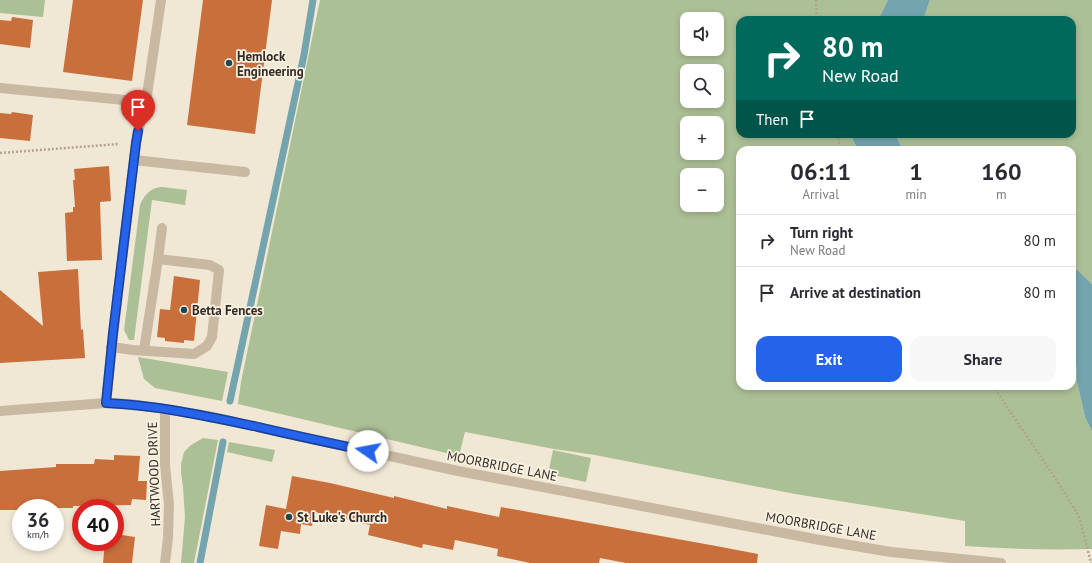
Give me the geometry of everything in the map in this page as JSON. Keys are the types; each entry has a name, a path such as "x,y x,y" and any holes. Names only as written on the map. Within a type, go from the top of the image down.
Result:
{"street":[{"path":"106,403 136,143 140,119 146,102 161,0"},
{"path":"0,88 146,102"},
{"path":"134,160 245,172"},
{"path":"144,350 162,228"},
{"path":"112,346 133,350 194,354 207,346 212,337 220,270 210,265 158,259"},
{"name":"MOORBRIDGE LANE","path":"0,411 106,403 130,404 165,409 208,416 458,471 820,540 891,552 1001,563"},
{"name":"HARTWOOD DRIVE","path":"165,409 165,465 169,505 168,538 165,563"}],"path":[{"path":"816,0 818,16"},
{"path":"0,153 136,143"},
{"path":"996,390 1079,516 1091,563"}],"green space":[{"path":"0,0 45,0 43,17 0,13"},
{"path":"320,0 888,0 880,16 736,16 736,138 852,138 856,146 736,146 736,390 1076,390 1076,360 1077,382 1085,417 1092,432 1092,549 1028,549 965,546 965,521 795,494 595,455 554,449 465,432 459,456 238,404 241,382"},
{"path":"930,0 1092,0 1092,284 1076,269 1076,146 901,146 897,138 1076,138 1076,16 924,16"},
{"path":"158,187 187,190 185,205 152,200 134,340 129,340 124,330 140,205 148,192"},
{"path":"138,357 228,372 222,401 155,388 144,379"},
{"path":"203,438 218,440 194,563 181,563 185,517 181,464 184,452 191,445"},
{"path":"229,442 275,450 272,462 227,452"},
{"path":"553,450 591,458 586,482 548,474"}],"water":[{"path":"888,0 930,0 924,16 880,16"},
{"path":"852,138 897,138 901,146 856,146"},
{"path":"1076,269 1092,284 1092,432 1085,417 1077,382"}],"building":[{"path":"73,0 143,0 132,81 63,72"},
{"name":"Hemlock Engineering","path":"203,0 272,0 255,134 187,125"},
{"path":"12,17 33,20 30,48 0,44 0,20 11,21"},
{"path":"12,112 33,115 30,141 0,138 0,113 11,114"},
{"path":"109,166 111,201 100,202 102,260 67,261 65,213 73,212 73,207 75,207 73,180 75,180 74,169"},
{"path":"78,269 81,330 83,329 85,358 0,363 0,290 43,326 38,272"},
{"name":"Betta Fences","path":"174,276 200,280 194,341 184,340 184,343 165,341 165,338 157,337 160,309 170,310"},
{"path":"114,455 140,456 138,481 147,481 146,500 132,499 131,505 124,505 124,499 72,499 72,508 64,508 64,499 12,499 12,510 0,510 0,471 56,467 56,464 94,464 95,459 114,460"},
{"path":"292,476 394,498 394,496 447,509 447,506 499,517 501,507 716,546 758,554 757,563 626,563 600,558 599,563 530,563 497,556 498,549 455,540 453,550 423,544 422,548 368,535 370,525 315,512 312,526 301,524 300,534 281,531 278,549 259,546 266,505 286,509"},
{"path":"124,535 135,537 132,563 103,563 104,551 124,551"}],"waterway":[{"path":"230,401 304,55 313,0"},
{"path":"200,563 223,442"}],"place":[{"name":"Hemlock Engineering","path":"229,63"},
{"name":"Betta Fences","path":"184,310"},
{"name":"St Luke's Church","path":"289,517"}],"route":[{"path":"138,131 106,403 130,404 208,416 368,451"}]}
